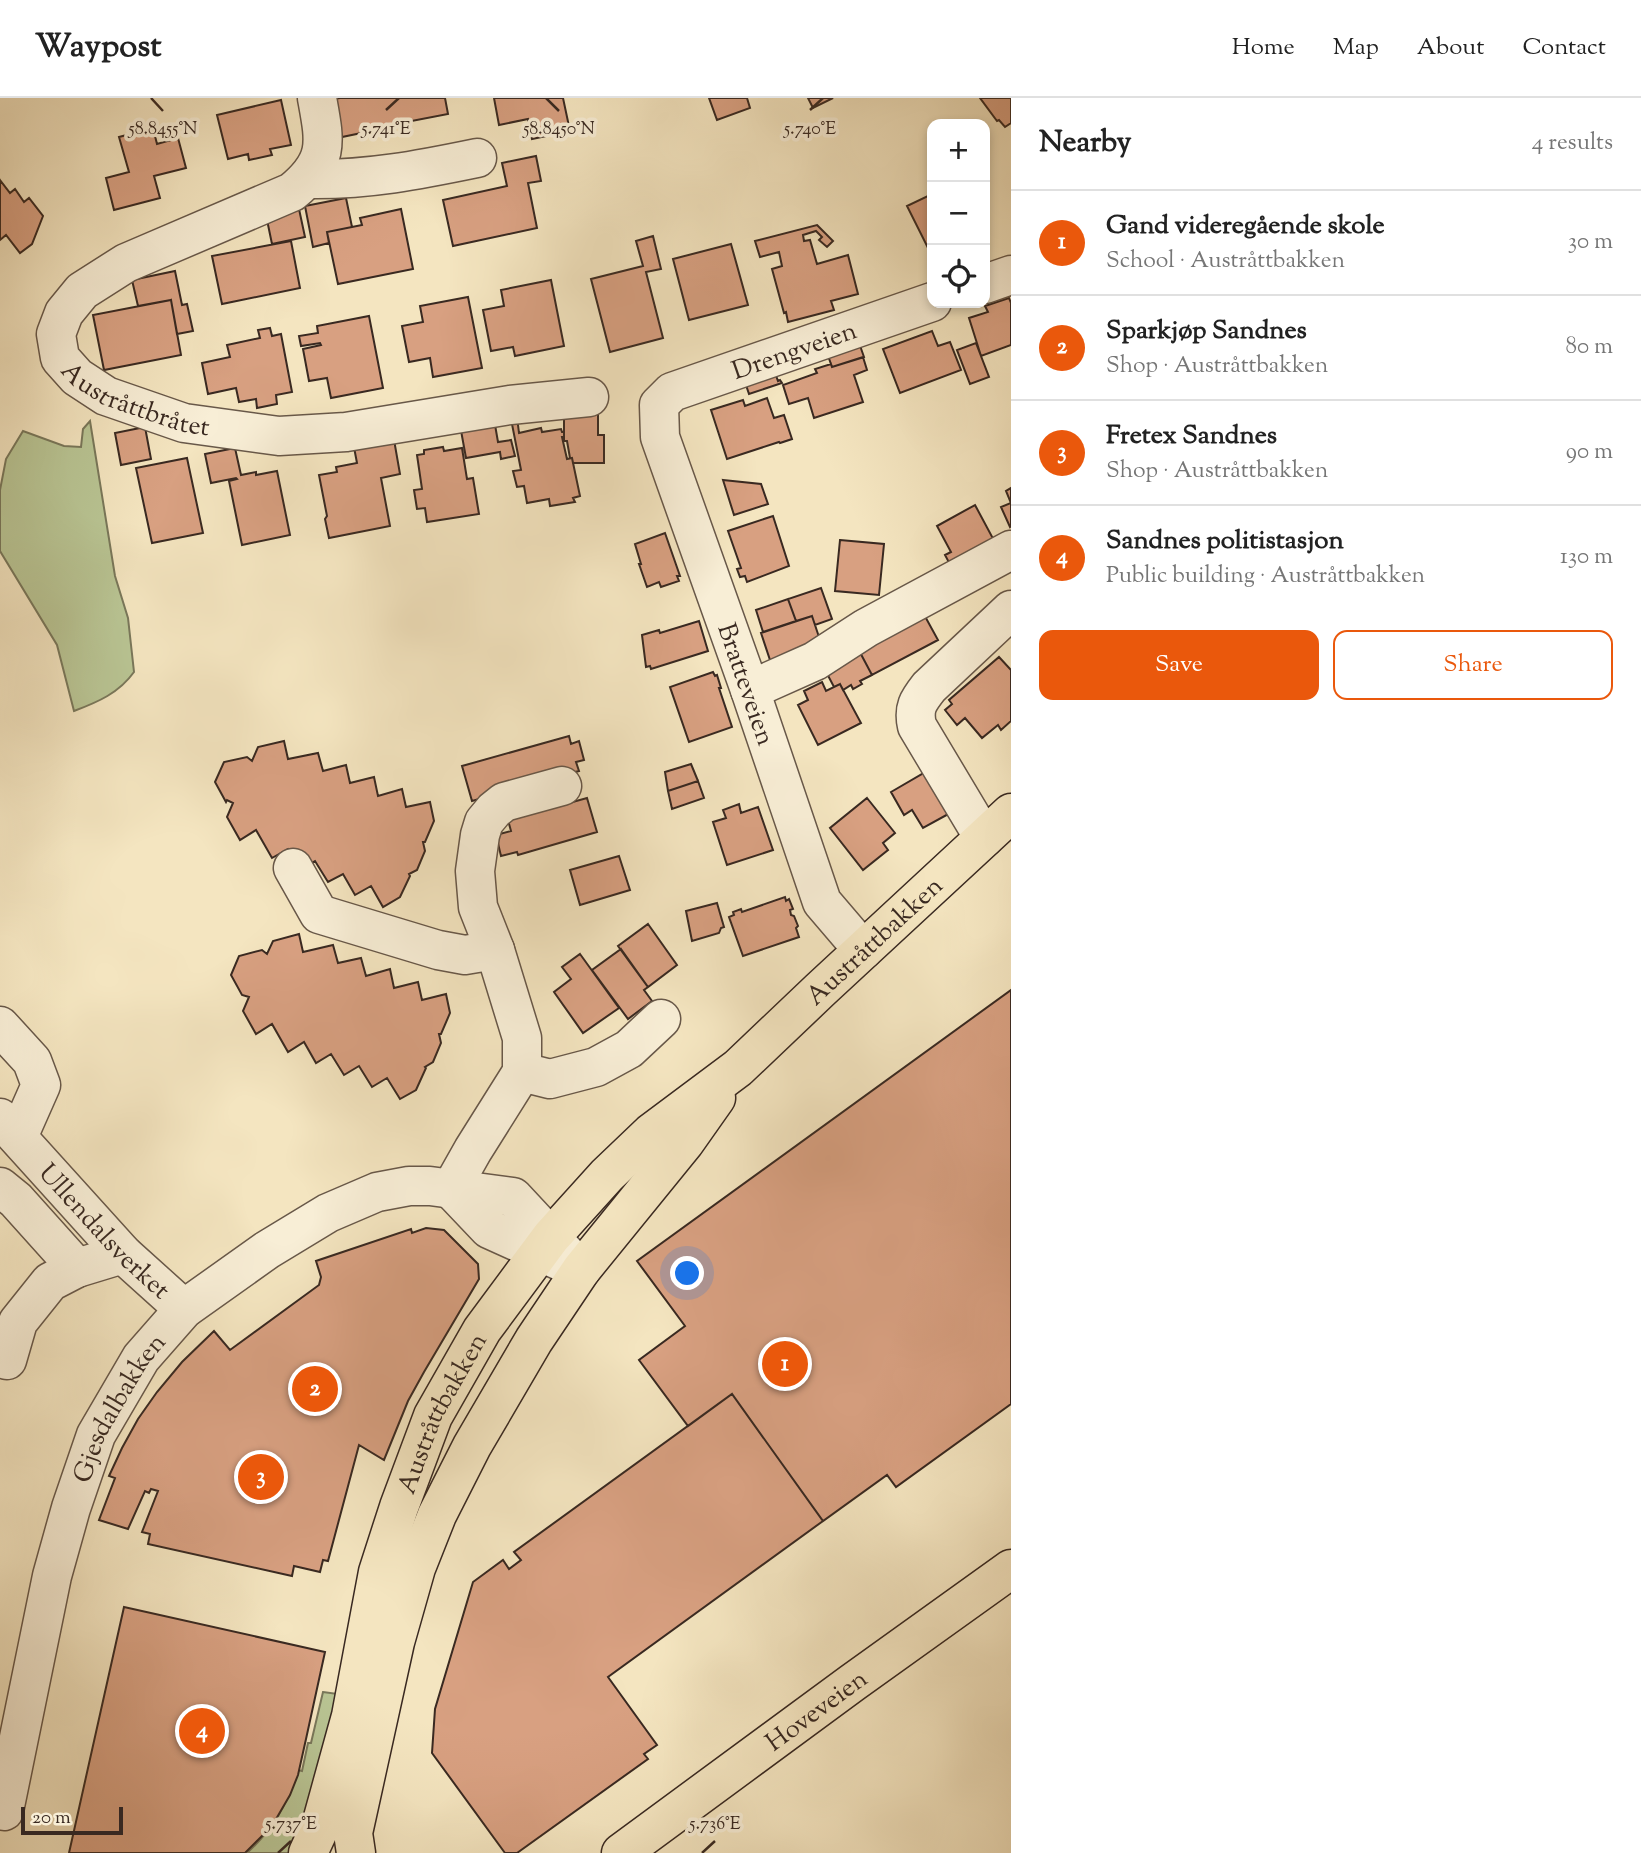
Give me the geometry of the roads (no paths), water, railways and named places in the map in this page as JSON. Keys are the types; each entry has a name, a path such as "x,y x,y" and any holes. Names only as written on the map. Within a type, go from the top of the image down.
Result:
{"main road":[{"name":"Austråttbakken","path":"308,1853 321,1825 351,1716 378,1572 399,1507 433,1416 482,1330 545,1245 607,1175 651,1133 738,1068 998,826"},
{"name":"Austråttbakken","path":"356,1853 353,1833 395,1642 416,1567 437,1515 472,1446 534,1340 582,1270 685,1142 738,1068"},
{"name":"Hoveveien","path":"621,1853 1011,1569"}],"street":[{"path":"308,179 319,162 323,134 317,98"},
{"path":"308,179 343,179 400,173 477,158"},
{"name":"Austråttbråtet","path":"308,179 292,192 125,263 82,291 64,313 56,334 60,358 77,377 106,396 184,423 279,436 346,432 510,405 589,397"},
{"path":"990,282 1011,275"},
{"name":"Drengveien","path":"659,405 672,392 927,304"},
{"name":"Bratteveien","path":"659,405 660,437 822,902 863,950"},
{"path":"750,690 815,661 866,628 1011,550"},
{"path":"998,826 917,726 914,715 919,700 929,687 1011,610"},
{"path":"451,1189 472,1150 522,1072 522,1038 495,950 478,908 475,871 480,835 484,822 505,802 562,786"},
{"path":"293,868 319,914 438,950 466,955 495,950"},
{"path":"522,1072 550,1079 596,1067 629,1049 661,1019"},
{"path":"0,1026 32,1061 41,1085 9,1128"},
{"name":"Ullendalsverket","path":"9,1128 123,1254 184,1309"},
{"name":"Gjesdalbakken","path":"4,1811 52,1576 71,1508 96,1435 141,1358 184,1309 267,1250 328,1213 377,1192 409,1185 513,1197 545,1245 582,1270"},
{"path":"0,1187 16,1200 77,1268"},
{"path":"0,1225 77,1268 123,1254"}],"place":[{"name":"Gand videregående skole","path":"785,1364"},
{"name":"Sparkjøp Sandnes","path":"315,1389"},
{"name":"Fretex Sandnes","path":"261,1477"},
{"name":"Sandnes politistasjon","path":"202,1731"}]}
